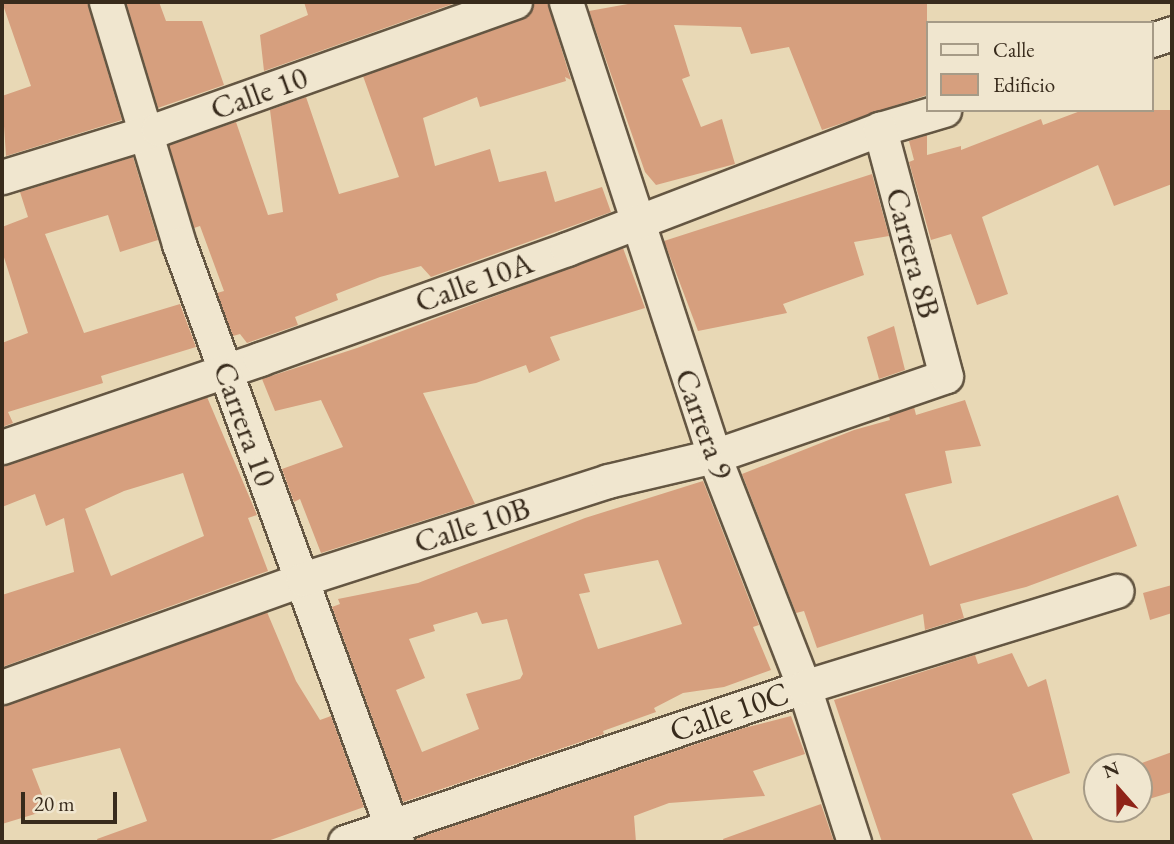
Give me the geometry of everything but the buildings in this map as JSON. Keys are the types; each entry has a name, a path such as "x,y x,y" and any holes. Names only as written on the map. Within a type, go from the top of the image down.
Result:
{"street":[{"name":"Carrera 10","path":"106,2 179,244 395,835"},
{"name":"Calle 10","path":"2,177 145,131 515,2"},
{"name":"Carrera 9","path":"566,2 634,222 714,456 804,687 854,842"},
{"path":"1153,39 1172,33"},
{"name":"Calle 10A","path":"2,447 225,370 634,222 880,129 937,112"},
{"name":"Carrera 8B","path":"880,129 946,376"},
{"name":"Calle 10B","path":"2,687 303,579 608,481 714,456 946,376"},
{"name":"Calle 10C","path":"345,842 395,835 804,687 1117,591"}]}
